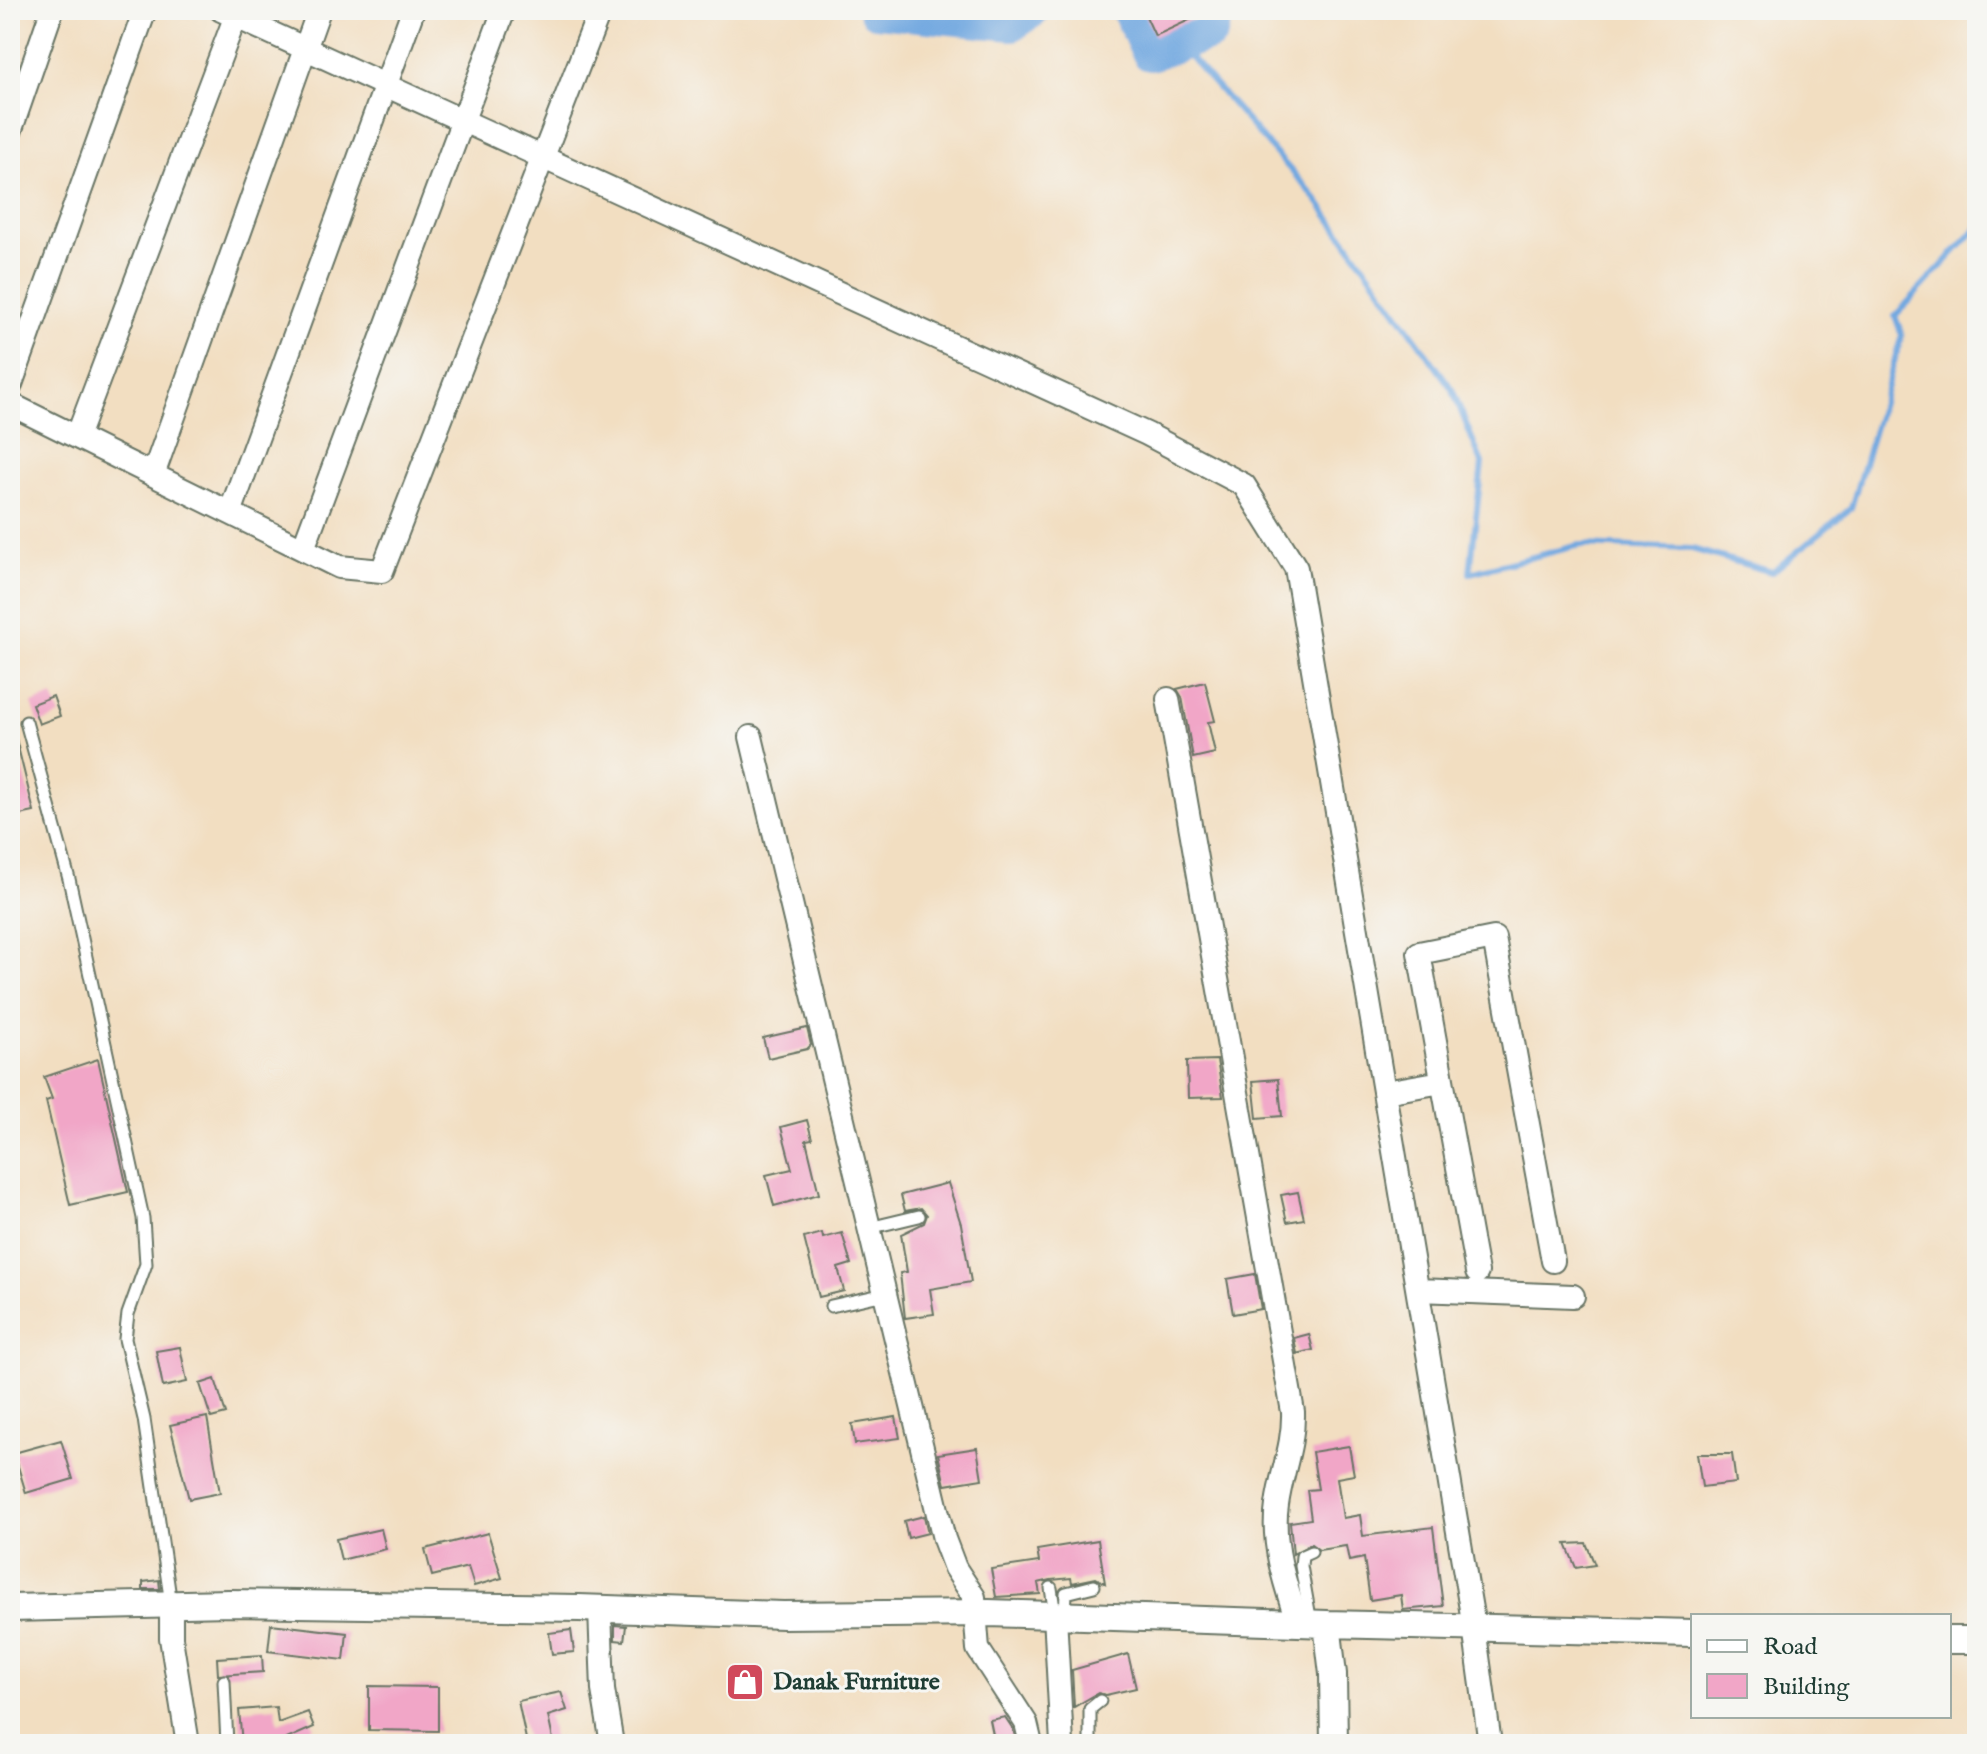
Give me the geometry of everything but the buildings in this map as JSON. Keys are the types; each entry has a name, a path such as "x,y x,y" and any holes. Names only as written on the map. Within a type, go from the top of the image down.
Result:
{"street":[{"path":"10,132 52,10"},
{"path":"10,387 145,10"},
{"path":"153,475 319,10"},
{"path":"230,513 413,10"},
{"path":"303,549 504,10"},
{"path":"10,404 339,567 382,571 600,10"},
{"path":"77,437 231,12 1147,434 1244,485 1296,568 1474,1627 1490,1744"},
{"path":"1168,699 1293,1412 1293,1444 1276,1509 1283,1573 1312,1623 1333,1674 1334,1744"},
{"path":"751,737 944,1539 955,1568 974,1597 978,1649 1020,1711 1031,1744"},
{"path":"1477,1272 1419,953 1494,938 1553,1261"},
{"path":"1385,1092 1442,1082"},
{"path":"1418,1290 1573,1296"},
{"path":"171,1605 171,1638 188,1744"},
{"path":"10,1608 171,1605 600,1609 783,1615 975,1612 1691,1633"},
{"path":"600,1609 603,1690 612,1744"},
{"path":"1060,1615 1062,1744"},
{"path":"1951,1640 1977,1640"}],"lane":[{"path":"26,722 69,879 143,1218 146,1264 128,1314 125,1339 144,1419 171,1605"},
{"path":"869,1228 919,1216"},
{"path":"831,1306 885,1294"},
{"path":"1311,1552 1302,1556 1301,1566 1312,1623"},
{"path":"1060,1615 1066,1593 1094,1586"},
{"path":"1051,1588 1060,1615"},
{"path":"224,1681 227,1744"},
{"path":"1090,1744 1090,1709 1100,1701"}],"waterway":[{"path":"876,10 1013,23 1032,10"},
{"path":"1129,10 1150,53 1210,33 1216,10"},
{"path":"1178,43 1317,200 1452,389 1482,463 1470,573 1580,545 1692,549 1772,572 1851,508 1902,335 1895,316 1977,228"}],"place":[{"name":"Danak Furniture","path":"745,1682"}]}
